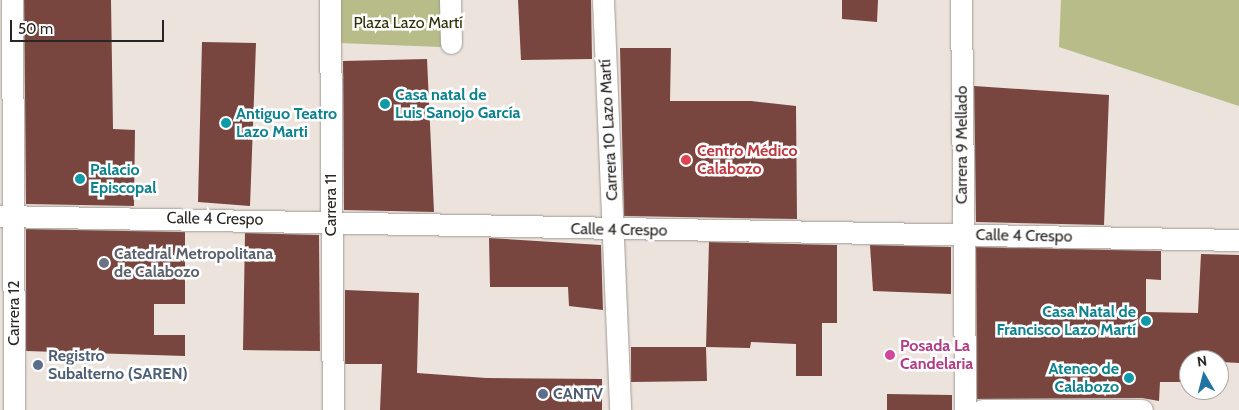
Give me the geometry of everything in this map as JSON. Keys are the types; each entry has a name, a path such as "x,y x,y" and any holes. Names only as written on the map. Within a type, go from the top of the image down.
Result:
{"street":[{"name":"Carrera 12","path":"12,0 7,216 14,410"},
{"name":"Carrera 11","path":"330,0 333,410"},
{"path":"450,0 451,43"},
{"name":"Carrera 10 Lazo Martí","path":"603,0 620,410"},
{"name":"Carrera 9 Mellado","path":"961,0 965,410"},
{"name":"Calle 4 Crespo","path":"7,216 614,230 1239,240"},
{"path":"982,410 1142,410"}],"green space":[{"name":"Plaza Lazo Martí","path":"338,0 440,0 441,47 339,43"},
{"path":"1061,0 1239,0 1239,106 1059,47"}],"building":[{"path":"24,0 111,0 113,129 135,130 134,206 26,204"},
{"path":"518,0 591,0 592,59 521,60"},
{"path":"842,0 878,0 877,22 842,19"},
{"name":"Antiguo Teatro Lazo Marti","path":"202,42 256,43 250,206 198,202"},
{"name":"Centro Médico Calabozo","path":"620,48 671,48 670,101 751,101 796,106 797,219 624,216"},
{"path":"427,59 434,212 344,210 343,61"},
{"path":"974,86 1109,95 1104,225 976,222"},
{"name":"Catedral Metropolitana de Calabozo","path":"26,229 185,232 185,304 154,304 154,335 185,335 185,356 26,351"},
{"path":"245,233 319,235 320,351 243,350"},
{"path":"489,238 601,245 603,310 569,306 568,287 490,287"},
{"path":"709,242 837,245 837,323 822,323 822,376 796,376 796,344 751,342 750,348 706,347"},
{"path":"870,245 951,247 951,294 873,291"},
{"path":"976,247 1161,251 1161,280 1146,279 1146,312 1198,313 1201,254 1239,255 1239,363 1229,362 1229,350 1179,350 1179,382 1160,382 1159,401 1142,398 977,399"},
{"path":"345,290 419,293 417,373 486,378 602,379 602,410 380,410 382,364 345,364"},
{"path":"631,347 706,347 707,381 631,382"},
{"path":"887,394 952,395 952,410 887,410"}],"place":[{"name":"Casa natal de Luis Sanojo García","path":"385,104"},
{"name":"Antiguo Teatro Lazo Marti","path":"226,123"},
{"name":"Centro Médico Calabozo","path":"686,160"},
{"name":"Palacio Episcopal","path":"80,179"},
{"name":"Catedral Metropolitana de Calabozo","path":"104,263"},
{"name":"Casa Natal de Francisco Lazo Martí","path":"1146,321"},
{"name":"Posada La Candelaria","path":"890,355"},
{"name":"Registro Subalterno (SAREN)","path":"38,365"},
{"name":"Ateneo de Calabozo","path":"1129,378"},
{"name":"CANTV","path":"543,394"}]}
